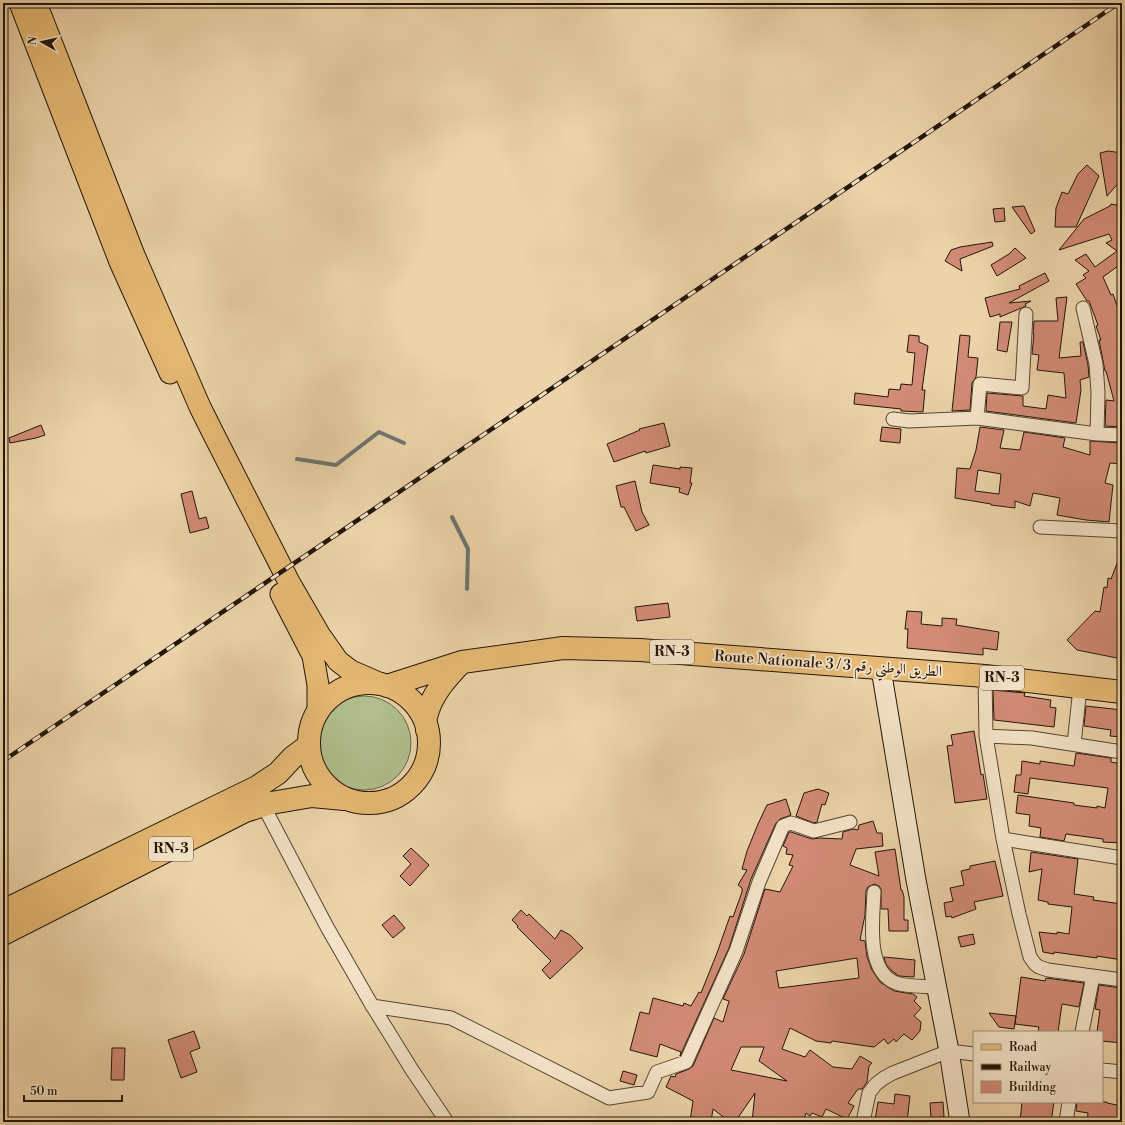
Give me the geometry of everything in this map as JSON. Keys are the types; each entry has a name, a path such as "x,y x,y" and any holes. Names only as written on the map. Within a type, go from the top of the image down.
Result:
{"highway":[{"name":"Route Nationale 3 / الطريق الوطني رقم 3","path":"462,662 563,648 640,650 985,676 1122,692"},
{"path":"428,731 424,719 417,708 409,698 399,691 384,685 369,683 357,684 345,688 330,698 318,712 311,728 309,745 311,759 316,772 324,784 335,793 348,800 369,804 390,800 408,789 421,772 428,752 428,731 426,718 436,693 448,676 462,662"},
{"name":"RN-3","path":"384,685 462,662"},
{"name":"RN-3","path":"3,912 257,787 278,773 293,757 309,745"},
{"name":"RN-3","path":"3,934 245,811 263,805 312,796 348,800"}],"main road":[{"path":"20,3 120,262 145,319 187,411 313,656 318,685 318,712"},
{"path":"36,3 134,255 211,430 289,582 319,634 338,661 351,671 384,685"},
{"path":"881,669 916,880 960,1122"}],"street":[{"path":"1083,308 1096,364 1098,392 1097,434"},
{"path":"978,418 980,384 1022,388 1026,314"},
{"path":"893,419 909,421 978,418 1097,434 1122,435"},
{"path":"1040,527 1122,530"},
{"path":"985,676 986,736 1003,839 1030,957 1034,964 1048,970 1122,980"},
{"path":"1074,744 1080,688"},
{"path":"986,736 1032,738 1122,752"},
{"path":"263,805 327,927 372,1006 447,1122"},
{"path":"372,1006 451,1018 609,1098 648,1092 657,1072 686,1062 736,952 759,882 783,826 791,823 814,831 850,822"},
{"path":"1003,839 1122,858"},
{"path":"874,892 874,947 878,965 883,973 896,983 936,987"},
{"path":"1082,1031 1093,976"},
{"path":"863,1122 869,1094 876,1084 893,1073 948,1051 973,1054"},
{"path":"1103,1070 1122,1072"},
{"path":"1066,1122 1069,1103"}],"green space":[{"path":"364,696 382,699 398,709 408,725 411,743 408,761 398,777 382,787 364,790 346,787 330,777 320,761 317,743 320,725 330,709 346,699"}],"building":[{"path":"1108,151 1122,153 1122,179 1107,196 1100,153"},
{"path":"1087,165 1099,176 1076,227 1055,227 1056,208 1062,192 1068,194 1078,174"},
{"path":"1111,204 1122,206 1120,228 1122,229 1122,263 1103,277 1111,295 1113,294 1122,320 1122,427 1105,426 1106,400 1114,401 1105,371 1099,340 1101,340 1096,326 1098,325 1089,301 1087,301 1076,284 1086,278 1083,275 1089,271 1075,260 1086,254 1095,267 1117,251 1106,243 1112,240 1109,234 1059,250 1084,219 1110,206"},
{"path":"1024,206 1035,231 1031,234 1012,207"},
{"path":"1004,208 1005,221 995,222 993,209"},
{"path":"992,242 993,246 960,259 962,271 945,261 951,250 960,247"},
{"path":"1015,248 1026,258 997,276 991,265 1009,254"},
{"path":"1045,273 1049,281 1009,303 1031,301 1025,304 1026,306 1000,317 1000,314 990,317 985,298 1020,289 1019,286"},
{"path":"1067,297 1059,358 1081,356 1080,342 1083,342 1089,377 1080,380 1081,390 1076,423 986,411 987,393 1023,396 1023,406 1046,409 1048,395 1066,398 1064,373 1037,370 1039,355 1032,354 1034,321 1058,321 1056,298"},
{"path":"1000,322 1012,322 1007,352 997,350"},
{"path":"909,335 919,336 919,342 928,346 922,390 925,390 923,412 901,411 901,409 854,404 855,393 888,397 889,389 900,390 901,384 912,385 915,353 907,352"},
{"path":"960,335 970,336 968,357 978,358 976,377 972,383 970,410 952,411"},
{"path":"664,423 670,446 646,453 645,451 614,462 607,444 640,430 639,429"},
{"path":"41,425 45,435 10,443 9,438"},
{"path":"882,427 901,429 900,443 880,441"},
{"path":"980,427 1004,430 1000,448 1020,450 1024,432 1065,438 1063,447 1090,455 1090,441 1122,443 1122,464 1110,463 1105,483 1113,485 1109,522 1057,515 1060,498 1033,493 1030,506 1015,501 1015,508 955,498 957,468 970,469 976,450","holes":["978,470 1001,474 999,494 975,491"]},
{"path":"653,465 680,469 680,467 692,468 690,483 692,483 688,495 679,492 680,488 650,483"},
{"path":"635,481 642,512 649,525 636,531 624,507 621,507 616,486"},
{"path":"192,491 199,519 206,517 209,528 190,533 181,494"},
{"path":"1121,553 1122,659 1077,650 1067,640 1095,611 1100,612 1104,587 1107,588 1108,578 1111,579"},
{"path":"668,603 670,617 637,621 635,607"},
{"path":"907,611 922,612 921,624 942,626 942,618 957,619 956,625 999,632 997,650 983,648 983,655 907,648 908,629 905,629"},
{"path":"993,690 1025,693 1024,696 1051,700 1050,707 1056,708 1054,727 994,720"},
{"path":"1086,706 1122,710 1122,737 1110,736 1111,730 1084,726"},
{"path":"974,731 981,775 983,774 987,799 955,803 947,746 953,745 951,735"},
{"path":"1076,753 1111,758 1111,762 1122,764 1122,843 1103,842 1103,839 1066,834 1064,841 1040,837 1041,828 1029,826 1030,815 1016,813 1018,795 1074,803 1074,805 1097,808 1097,806 1105,808 1108,788 1030,778 1028,794 1014,792 1016,775 1021,775 1022,761 1040,764 1040,761 1074,766"},
{"path":"818,789 829,793 825,805 822,804 817,822 814,823 796,816 804,793"},
{"path":"786,799 791,815 780,819 776,823 751,879 729,948 680,1056 681,1052 660,1044 657,1057 630,1050 640,1012 649,1014 653,998 683,1006 684,1003 691,1006 699,992 701,993 730,916 733,917 742,892 742,888 738,885 747,870 742,869 747,851 758,824 767,805"},
{"path":"873,821 877,833 882,833 883,846 856,849 850,865 879,876 875,852 895,849 901,890 904,897 904,920 908,920 908,931 889,931 888,909 881,909 881,889 879,886 874,884 868,887 866,891 865,915 860,940 865,941 867,957 872,970 880,982 894,991 913,994 917,997 914,1001 921,1008 914,1016 921,1022 920,1031 912,1040 904,1034 896,1042 894,1039 888,1044 884,1039 874,1047 832,1041 831,1043 816,1041 790,1028 782,1049 805,1057 810,1050 833,1067 852,1069 860,1056 872,1063 869,1066 867,1082 862,1089 858,1089 848,1103 854,1106 847,1119 826,1109 822,1117 812,1113 810,1116 806,1113 803,1122 752,1122 755,1093 735,1122 730,1122 713,1109 711,1122 690,1121 693,1101 666,1087 671,1076 675,1077 676,1074 693,1066 714,1018 723,1022 729,1001 723,999 744,954 765,889 780,892 793,866 789,865 793,855 786,854 787,848 783,846 789,832 812,839 842,839 843,832 853,829 858,830 859,825","holes":["857,958 859,978 779,988 776,971","741,1047 764,1047 759,1061 787,1081 731,1070"]},
{"path":"411,848 429,865 410,886 400,876 411,864 403,856"},
{"path":"1031,852 1078,859 1074,894 1094,897 1093,900 1122,904 1122,960 1097,956 1097,958 1054,952 1054,954 1043,952 1039,932 1069,934 1072,907 1048,904 1048,902 1038,900 1042,869 1029,872"},
{"path":"995,861 1003,896 974,902 976,909 952,918 951,916 946,917 944,903 953,901 950,888 964,885 961,871 970,869 970,866"},
{"path":"521,910 527,916 529,914 555,939 561,930 570,935 583,948 550,979 542,970 551,961 517,927 518,926 512,920"},
{"path":"394,915 405,928 393,938 382,925"},
{"path":"973,934 975,944 961,947 958,937"},
{"path":"884,957 915,960 914,977 899,976 886,964"},
{"path":"1021,977 1045,981 1046,978 1084,983 1079,1007 1062,1004 1058,1031 1038,1031 1039,1027 1015,1024"},
{"path":"1099,985 1122,988 1122,1043 1103,1041 1103,1031 1097,1031 1100,1010 1095,1009"},
{"path":"989,1013 1016,1016 1014,1029 999,1027"},
{"path":"194,1031 200,1048 190,1052 197,1072 181,1078 168,1040"},
{"path":"112,1048 125,1048 124,1080 111,1080"},
{"path":"623,1071 637,1075 634,1085 620,1081"},
{"path":"895,1094 910,1096 907,1122 875,1120 878,1102 894,1104"},
{"path":"943,1102 944,1117 931,1118 930,1103"},
{"path":"1107,1102 1122,1106 1122,1122 1087,1122 1088,1113 1076,1111 1077,1103"},
{"path":"1022,1103 1054,1103 1051,1122 1020,1122"}],"waterway":[{"path":"297,459 336,465 379,432 404,443"},
{"path":"452,517 468,549 467,589"}],"railway":[{"path":"3,761 1119,3"}]}
